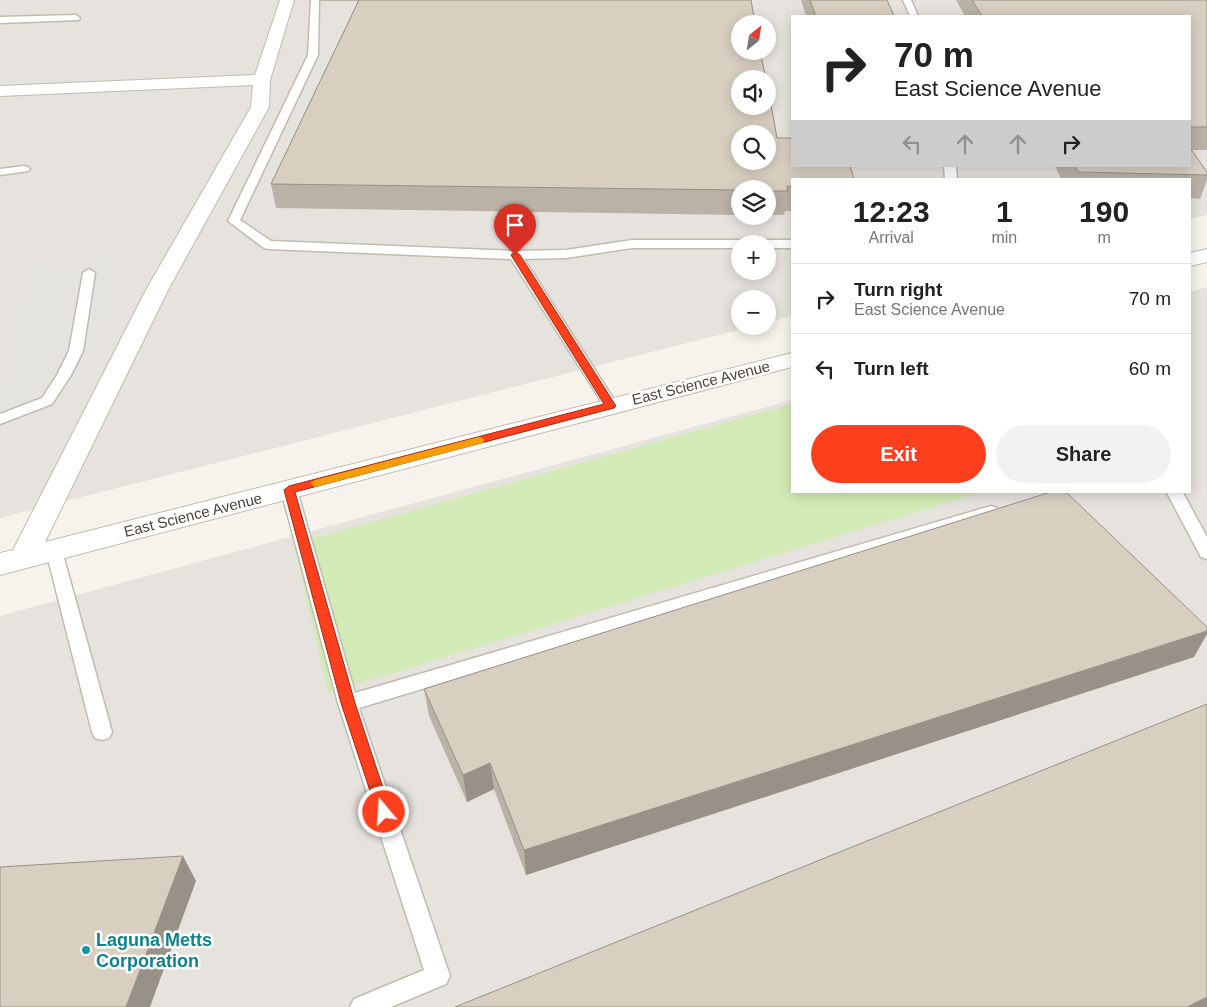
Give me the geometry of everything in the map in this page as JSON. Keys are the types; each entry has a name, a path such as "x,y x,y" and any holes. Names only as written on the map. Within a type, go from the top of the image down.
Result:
{"street":[{"path":"12,560 157,290 260,107 262,80 287,0"},
{"path":"0,91 262,80"},
{"path":"1191,260 1207,255"},
{"name":"East Science Avenue","path":"12,560 54,551 791,360"}],"lane":[{"path":"315,0 313,55 234,221 268,245 515,255 566,254 632,244 791,244"},
{"path":"907,0 914,15"},
{"path":"0,20 76,18"},
{"path":"0,172 24,169"},
{"path":"515,255 611,406"},
{"path":"0,419 47,401 64,375 76,351 89,273"},
{"path":"289,490 348,703 438,976 362,1007"},
{"path":"1175,493 1207,553"},
{"path":"348,703 1012,505"},
{"path":"54,551 102,732"}],"shaded area":[{"path":"0,0 1207,0 1207,215 1191,219 1191,178 791,178 791,316 776,320 776,290 731,290 731,332 0,518"},
{"path":"119,252 123,299 57,415 0,425 0,392 24,266"},
{"name":"Laguna Metts Corporation","path":"1207,287 1207,1007 0,1007 0,616 791,400 791,493 1191,493 1191,292"}],"green space":[{"path":"791,404 791,493 978,493 328,693 294,544"}],"building":[{"path":"359,0 751,0 754,15 731,15 731,60 762,60 764,70 731,70 731,115 773,115 775,125 731,125 731,170 776,170 776,132 777,138 791,138 791,167 850,167 854,178 791,178 791,187 787,186 788,191 776,191 776,180 731,180 731,190 271,184"},
{"path":"810,0 887,0 894,15 816,15"},
{"path":"972,0 1207,0 1207,127 1191,127 1191,15 981,15"},
{"path":"1191,149 1207,172 1207,175 1078,172 1076,167 1191,167"},
{"path":"1048,493 1067,493 1207,627 1207,631 524,850 490,763 463,775 424,689"},
{"path":"1207,704 1207,997 1187,1007 455,1007"},
{"name":"Laguna Metts Corporation","path":"183,856 126,1007 0,1007 0,867"}],"slow traffic":[{"path":"315,483 479,441"}],"place":[{"name":"Laguna Metts Corporation","path":"86,950"}],"route":[{"path":"384,812 348,703 289,490 611,406 515,255"}]}
